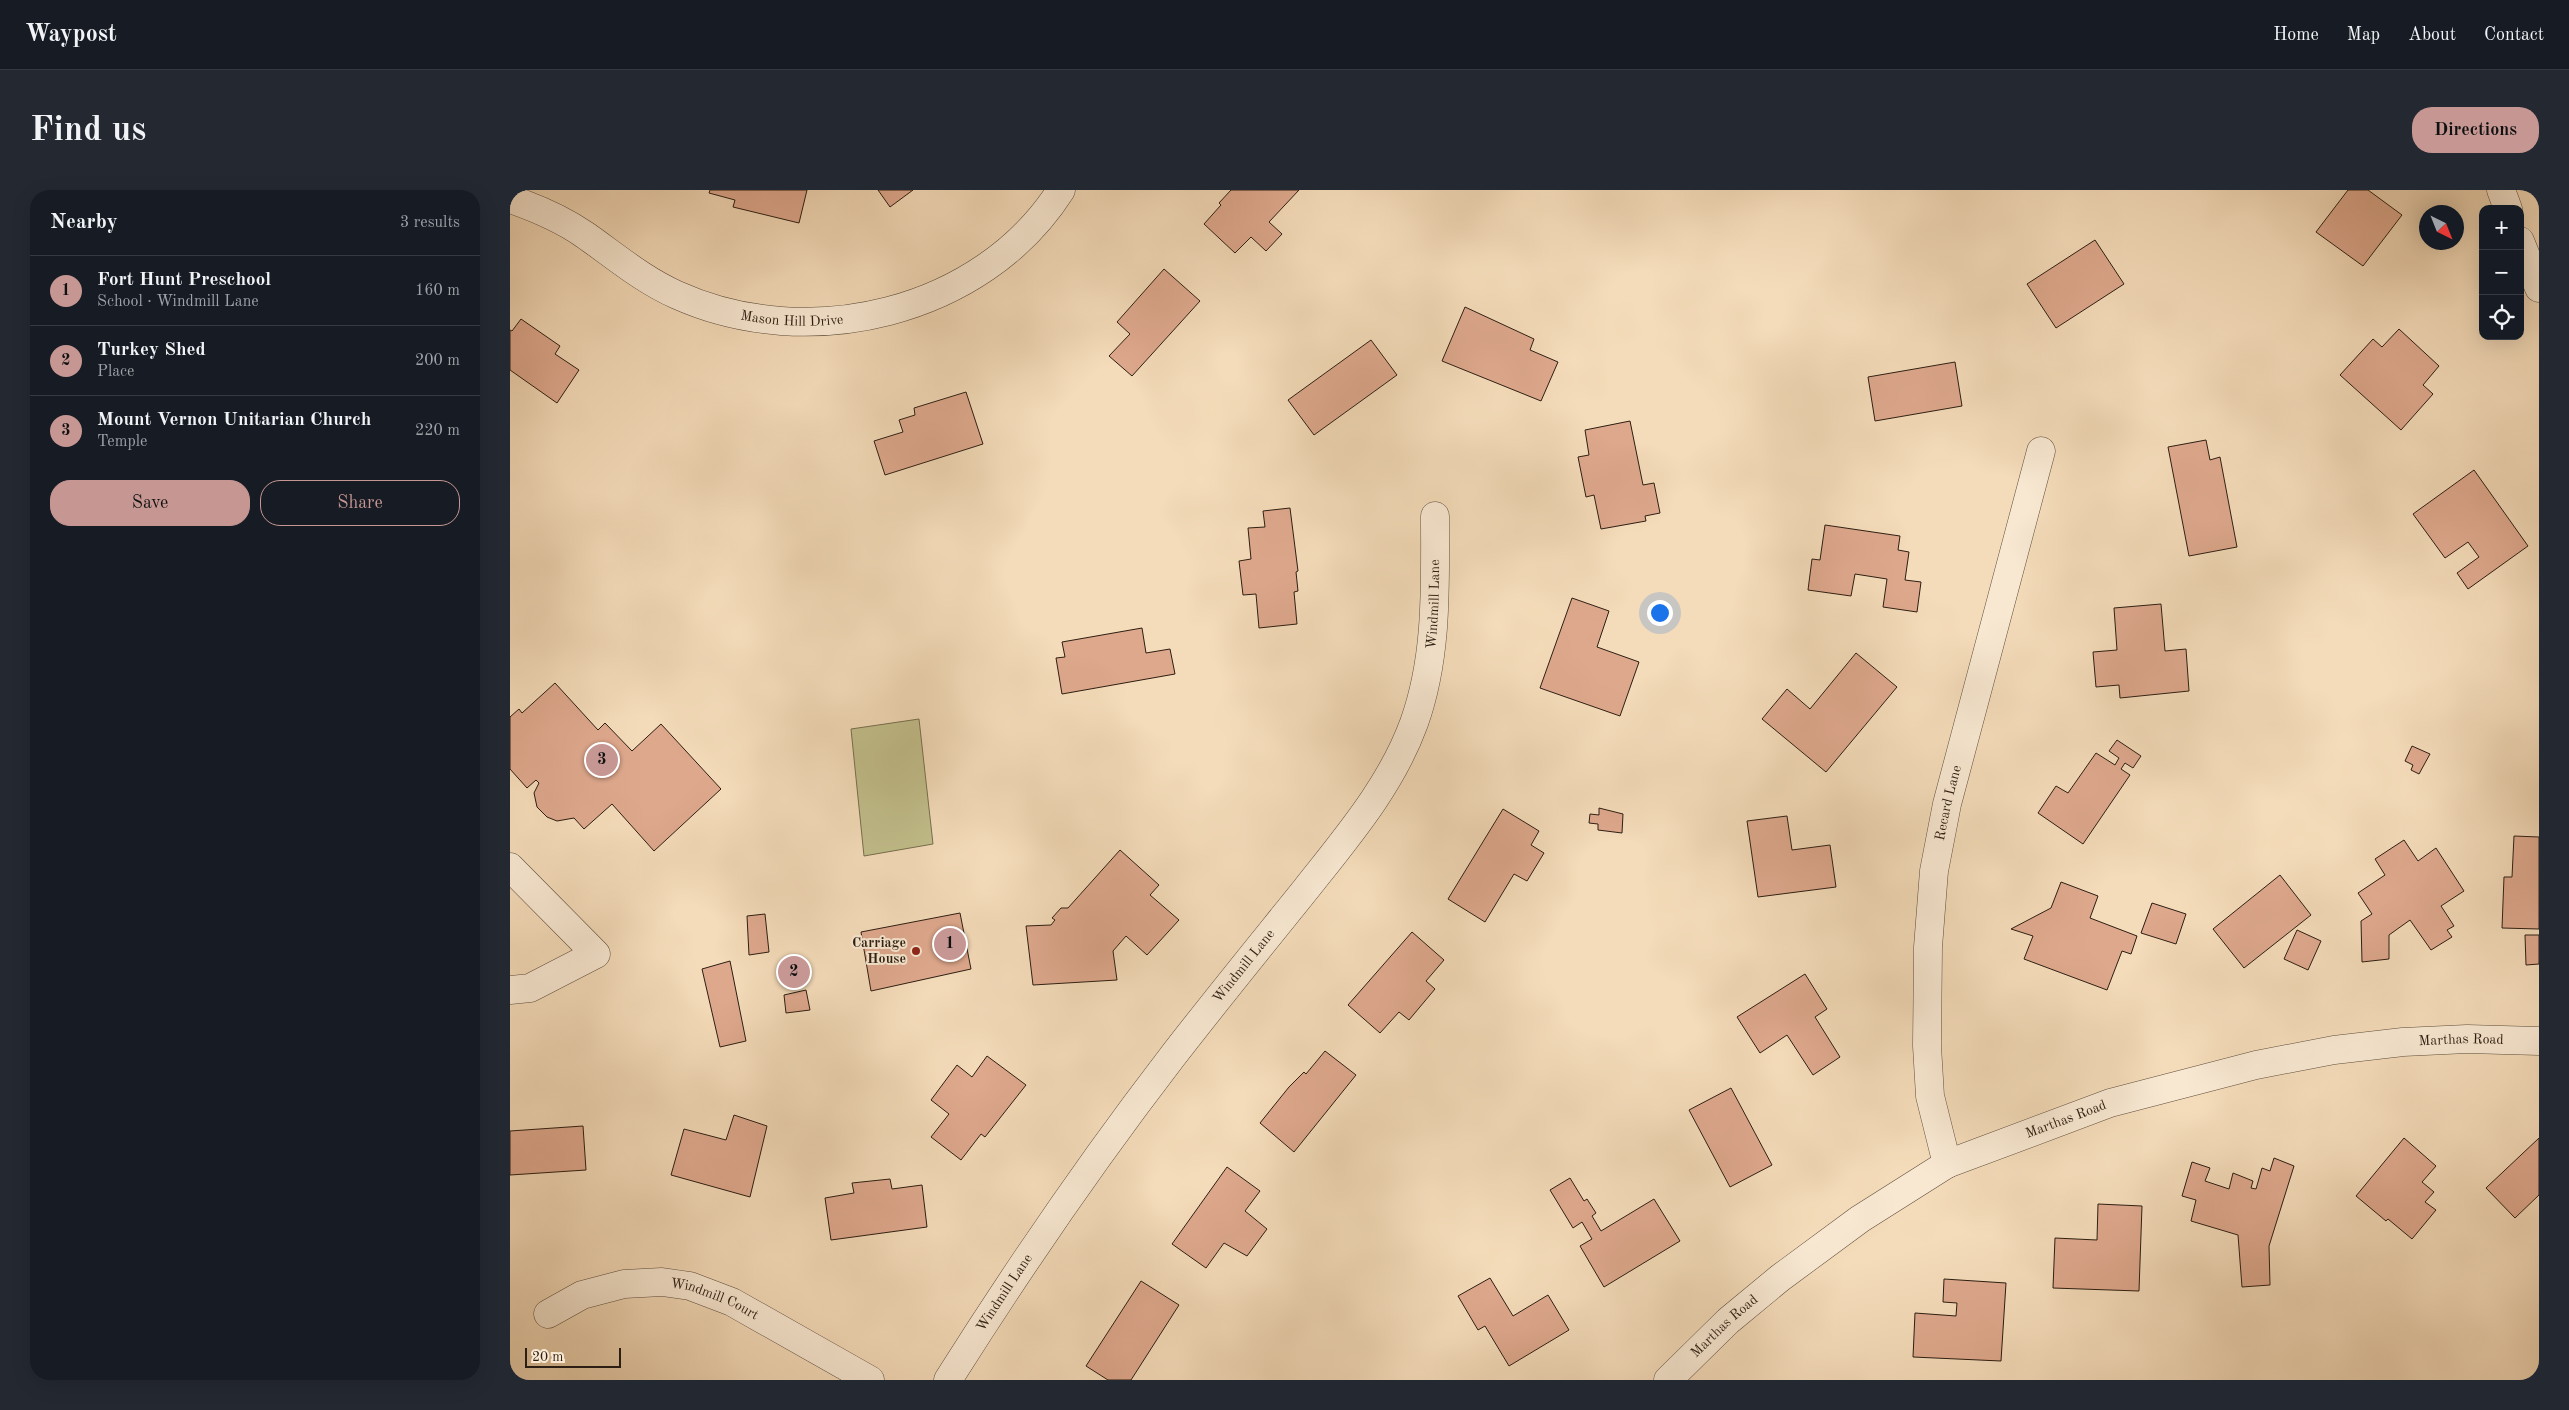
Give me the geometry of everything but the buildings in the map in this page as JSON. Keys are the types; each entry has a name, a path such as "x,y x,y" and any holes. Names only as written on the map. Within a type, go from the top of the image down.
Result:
{"street":[{"name":"Mason Hill Drive","path":"510,199 534,207 583,234 630,269 675,295 735,315 804,323 861,318 895,310 927,298 958,283 988,265 1015,243 1035,223 1061,190"},
{"path":"2501,190 2507,205"},
{"path":"2524,250 2539,288"},
{"name":"Recard Lane","path":"1947,1164 1930,1096 1927,1046 1928,947 1934,871 1947,804 2041,451"},
{"name":"Windmill Lane","path":"948,1380 1002,1294 1079,1181 1172,1057 1357,826 1388,780 1414,723 1430,664 1436,614 1435,516"},
{"path":"510,867 596,954 530,988 510,990"},
{"name":"Marthas Road","path":"1668,1380 1728,1321 1780,1278 1860,1219 1947,1164 2110,1103 2256,1065 2334,1050 2403,1042 2467,1039 2539,1041"},
{"name":"Windmill Court","path":"548,1314 582,1295 624,1284 662,1282 690,1286 732,1302 870,1380"}],"shaded area":[{"path":"919,719 933,844 864,856 851,729"}],"place":[{"name":"Mount Vernon Unitarian Church","path":"602,760"},
{"name":"Fort Hunt Preschool","path":"950,944"},
{"name":"Carriage House","path":"916,951"},
{"name":"Turkey Shed","path":"794,972"}]}
